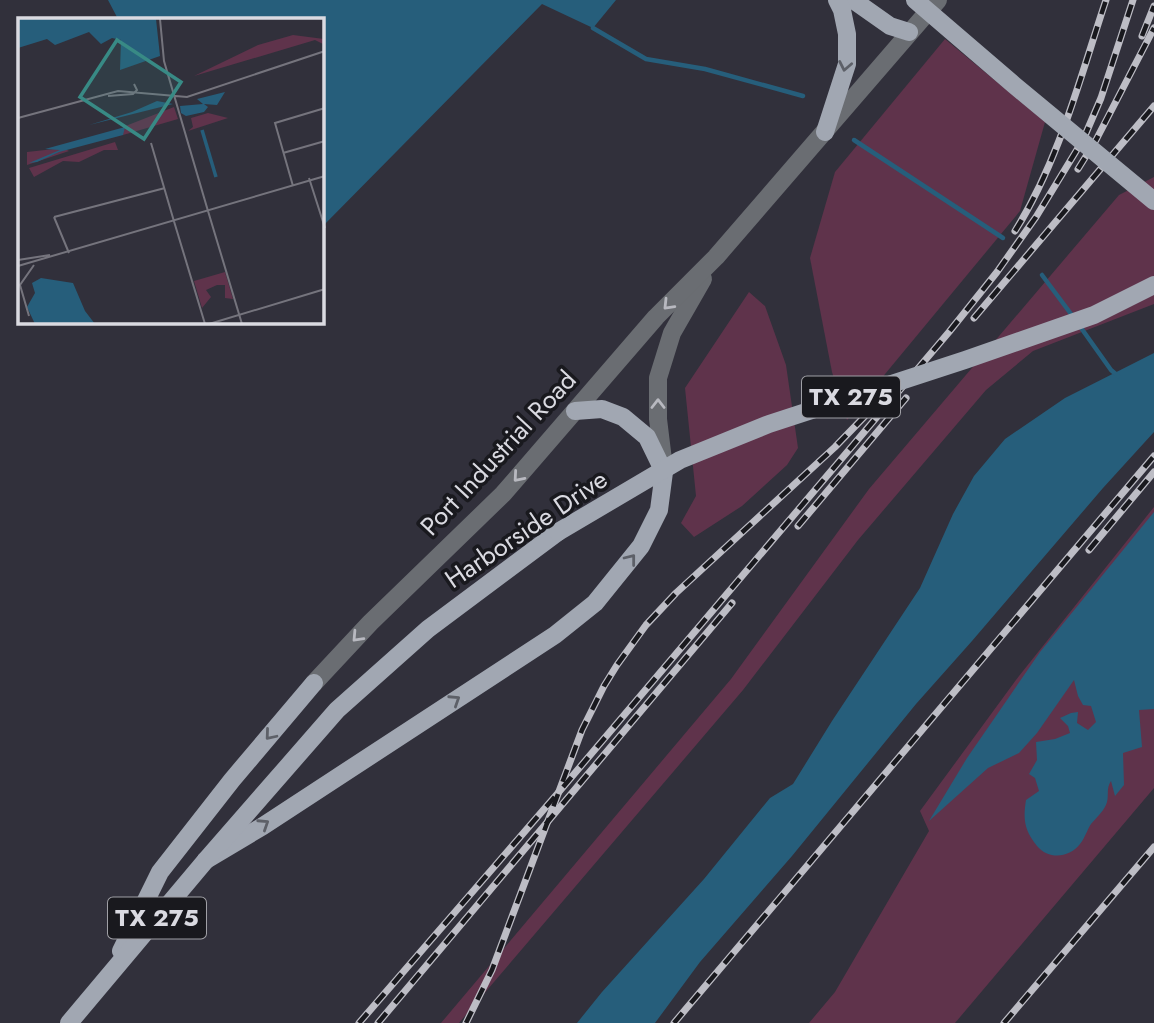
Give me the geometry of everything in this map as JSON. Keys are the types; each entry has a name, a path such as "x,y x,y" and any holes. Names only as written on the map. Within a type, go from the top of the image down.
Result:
{"main road":[{"path":"825,132 847,64 847,34 837,0"},
{"path":"853,0 890,26 909,32"},
{"path":"915,0 1154,201"},
{"name":"Harborside Drive","path":"69,1023 337,710 428,629 558,533 680,460 769,424 1094,315 1154,285"},
{"path":"206,860 555,635 595,603 641,546 659,510 664,472 647,438 623,417 602,409 575,411"},
{"path":"108,977 160,872 314,682"}],"street":[{"name":"Port Industrial Road","path":"314,682 370,623 503,494 656,317 716,257 938,0"},
{"name":"Port Industrial Road","path":"664,472 658,419 658,377 672,333 716,257"}],"shaded area":[{"path":"945,39 1045,122 1020,211 847,420 832,372 810,258 835,172"},
{"path":"1154,177 1154,304 1033,351 986,390 858,540 743,690 459,1023 441,1023 731,679 869,489 1119,195"},
{"path":"749,292 765,306 786,365 798,448 787,465 742,506 694,537 681,523 696,496 685,388"},
{"path":"1154,507 1154,788 955,1023 809,1023 835,992 929,831 920,811 1019,676"}],"water":[{"path":"108,0 616,0 593,28 542,4 324,225 324,18 117,18"},
{"path":"1154,353 1154,432 916,704 792,856 700,962 655,1023 577,1023 704,879 770,798 793,784 920,588 953,514 974,476 1005,439 1065,398"},
{"path":"1154,512 1154,709 1139,710 1142,747 1123,753 1124,785 1115,796 1111,781 1104,808 1080,844 1070,852 1059,856 1047,854 1029,835 1025,819 1026,800 1039,791 1035,778 1029,774 1037,760 1036,742 1070,733 1068,726 1060,718 1071,713 1078,712 1077,723 1088,730 1096,722 1091,706 1083,705 1078,696 1074,680 1037,733 1019,753 988,768 929,821 967,758 1040,652"}],"waterway":[{"path":"593,28 646,59 705,69 803,96"},
{"path":"854,140 1003,238"},
{"path":"1042,275 1074,318"},
{"path":"1079,325 1118,376"}],"railway":[{"path":"1015,231 1056,148 1106,0"},
{"path":"359,1023 558,793 997,272 1036,217 1086,133 1101,98 1133,0"},
{"path":"1142,36 1154,6"},
{"path":"1078,169 1154,28"},
{"path":"974,318 1154,106"},
{"path":"798,526 906,398"},
{"path":"466,1023 492,970 582,730 617,665 646,625 676,593 835,447 865,416"},
{"path":"674,1023 1154,456"},
{"path":"1089,550 1154,472"},
{"path":"378,1023 732,603"},
{"path":"1004,1023 1154,847"}]}
